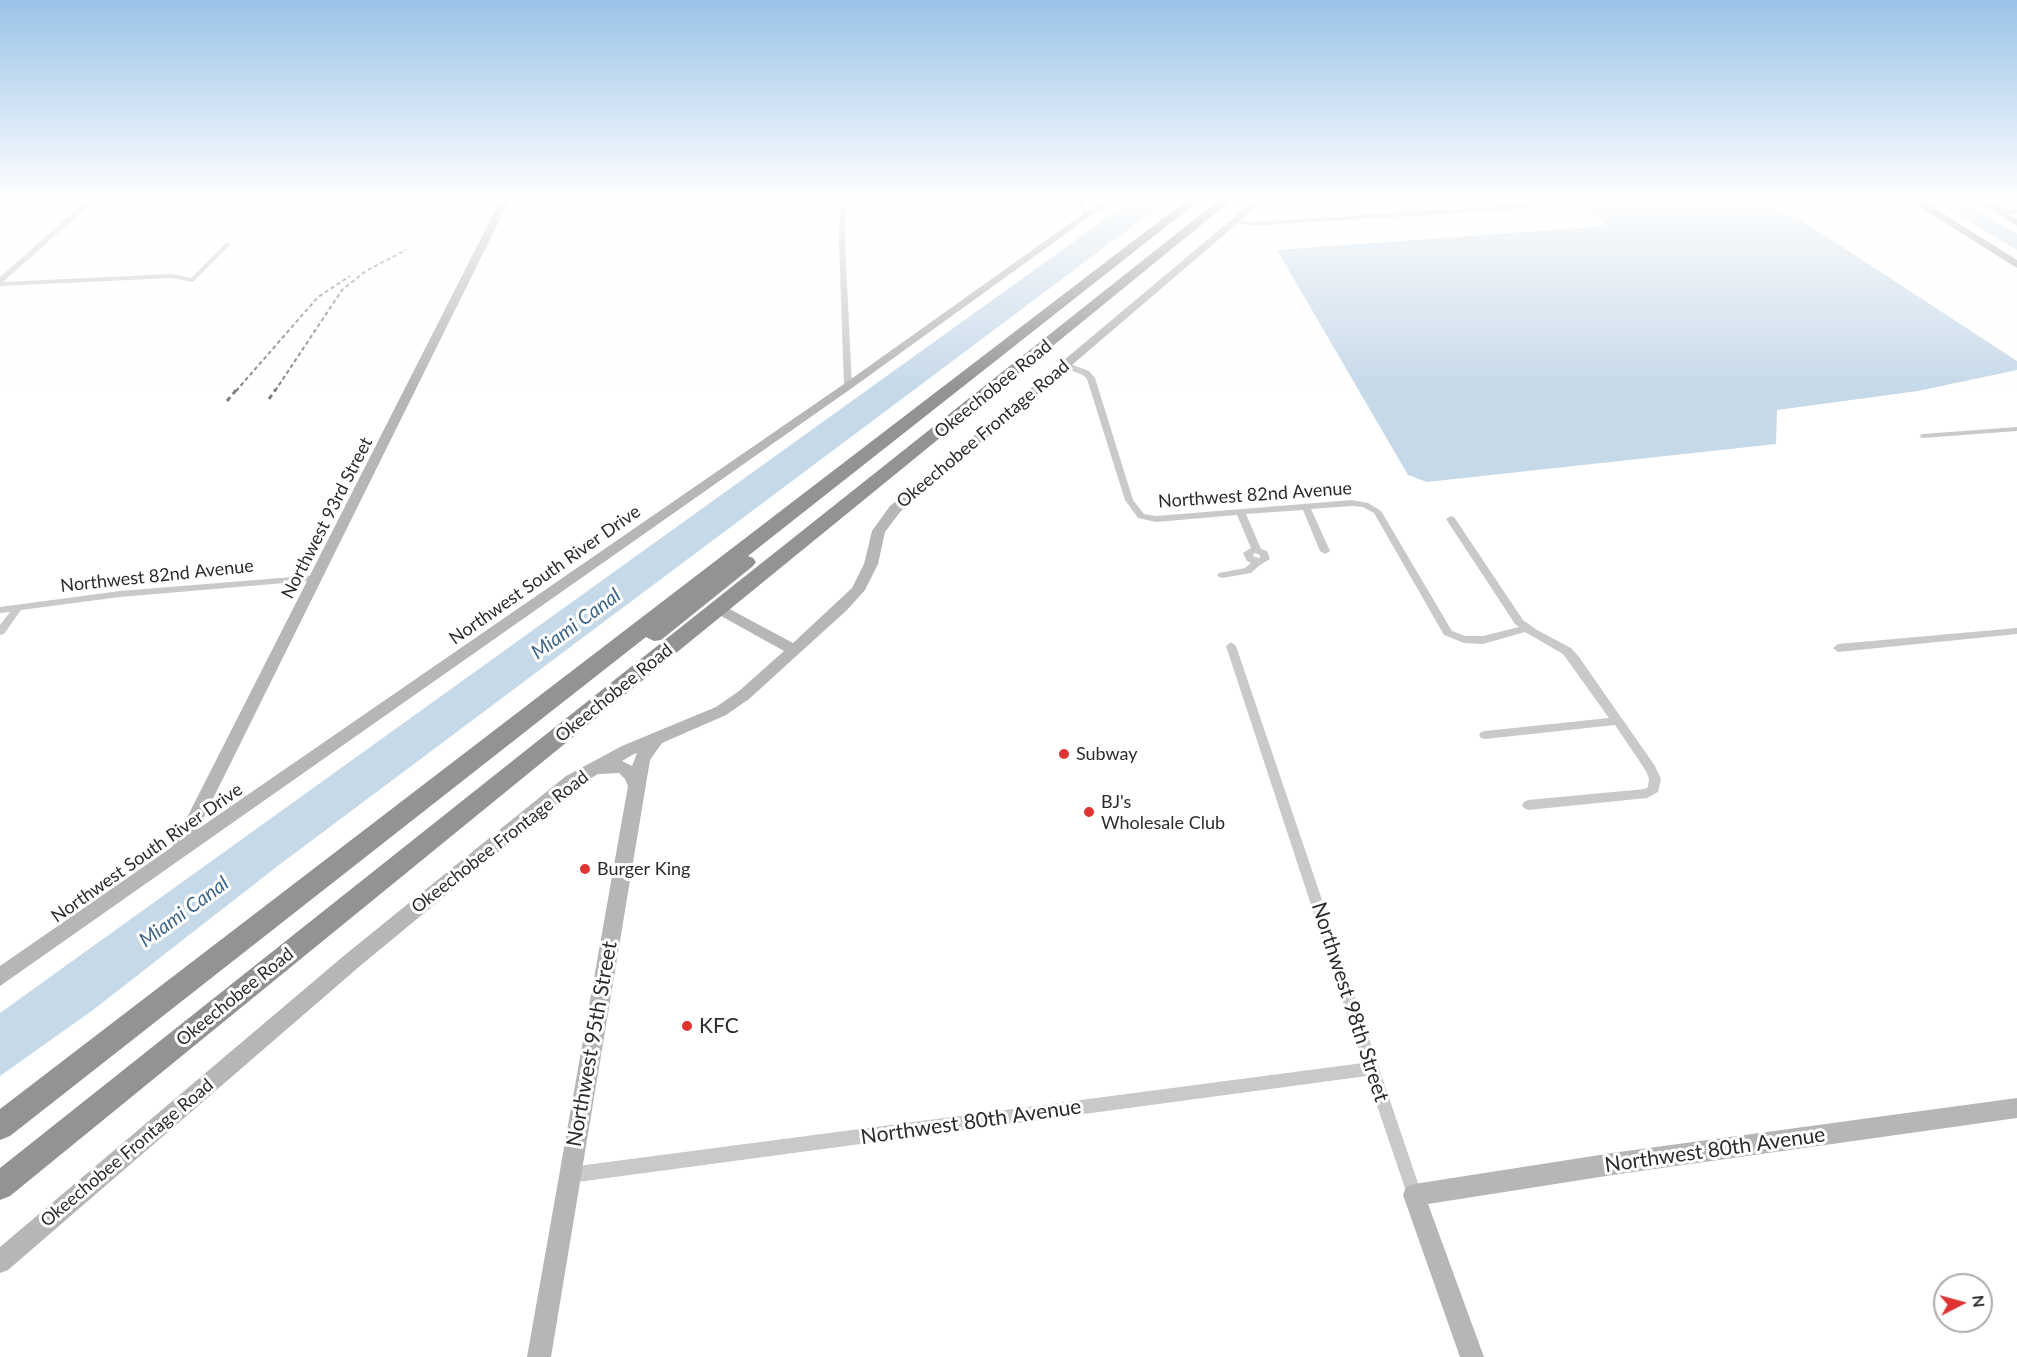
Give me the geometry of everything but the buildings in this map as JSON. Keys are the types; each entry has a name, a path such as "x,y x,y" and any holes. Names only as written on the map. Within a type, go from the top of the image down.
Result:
{"highway":[{"name":"Okeechobee Road","path":"0,1126 1116,262"},
{"name":"Okeechobee Road","path":"0,1186 1150,262"},
{"path":"447,782 672,622 725,581 856,464"},
{"path":"672,622 694,612 719,609 716,592 725,581"}],"street":[{"path":"0,283 23,262"},
{"path":"0,283 172,276 193,280 210,262"},
{"name":"Northwest 93rd Street","path":"178,852 475,262"},
{"path":"843,262 848,386"},
{"name":"Northwest South River Drive","path":"0,977 848,386 1021,262"},
{"name":"Okeechobee Frontage Road","path":"0,1262 354,960 572,781 659,737 721,711 744,695 858,590 871,564 874,541 895,509 1187,262"},
{"name":"Northwest 82nd Avenue","path":"1065,365 1091,378 1129,500 1141,516 1156,519 1352,503 1372,507 1377,511 1448,633 1464,639 1483,640 1526,628"},
{"path":"1923,436 2015,430"},
{"path":"1306,507 1324,551"},
{"path":"1222,575 1254,566 1263,561 1266,556 1257,550 1240,512"},
{"path":"1451,519 1519,621 1526,628 1568,651 1651,769 1655,786 1651,791 1642,794 1528,805"},
{"name":"Northwest 82nd Avenue","path":"0,610 120,594 317,578"},
{"path":"0,632 18,608"},
{"path":"719,609 794,650"},
{"path":"1838,648 2017,631"},
{"name":"Northwest 98th Street","path":"1231,646 1414,1195 1472,1357"},
{"path":"1485,735 1617,721"},
{"name":"Northwest 95th Street","path":"539,1357 636,786 642,758 659,737"},
{"path":"592,769 622,767 632,775 636,786"},
{"name":"Northwest 80th Avenue","path":"569,1175 1372,1069"},
{"name":"Northwest 80th Avenue","path":"1414,1195 1619,1163 2017,1108"}],"water":[{"name":"Miami Canal","path":"1045,262 1084,262 279,865 93,1010 0,1076 0,1013"},
{"path":"1284,262 1866,262 2017,361 2017,370 1918,391 1777,410 1776,444 1427,482 1408,475"}],"railway":[{"path":"275,391 342,290 366,271 383,262"},
{"path":"236,391 318,297 350,276"},
{"path":"227,401 237,389"},
{"path":"269,399 276,389"}],"place":[{"name":"Subway","path":"1064,754"},
{"name":"BJ's Wholesale Club","path":"1089,812"},
{"name":"Burger King","path":"585,869"},
{"name":"KFC","path":"687,1026"}]}
